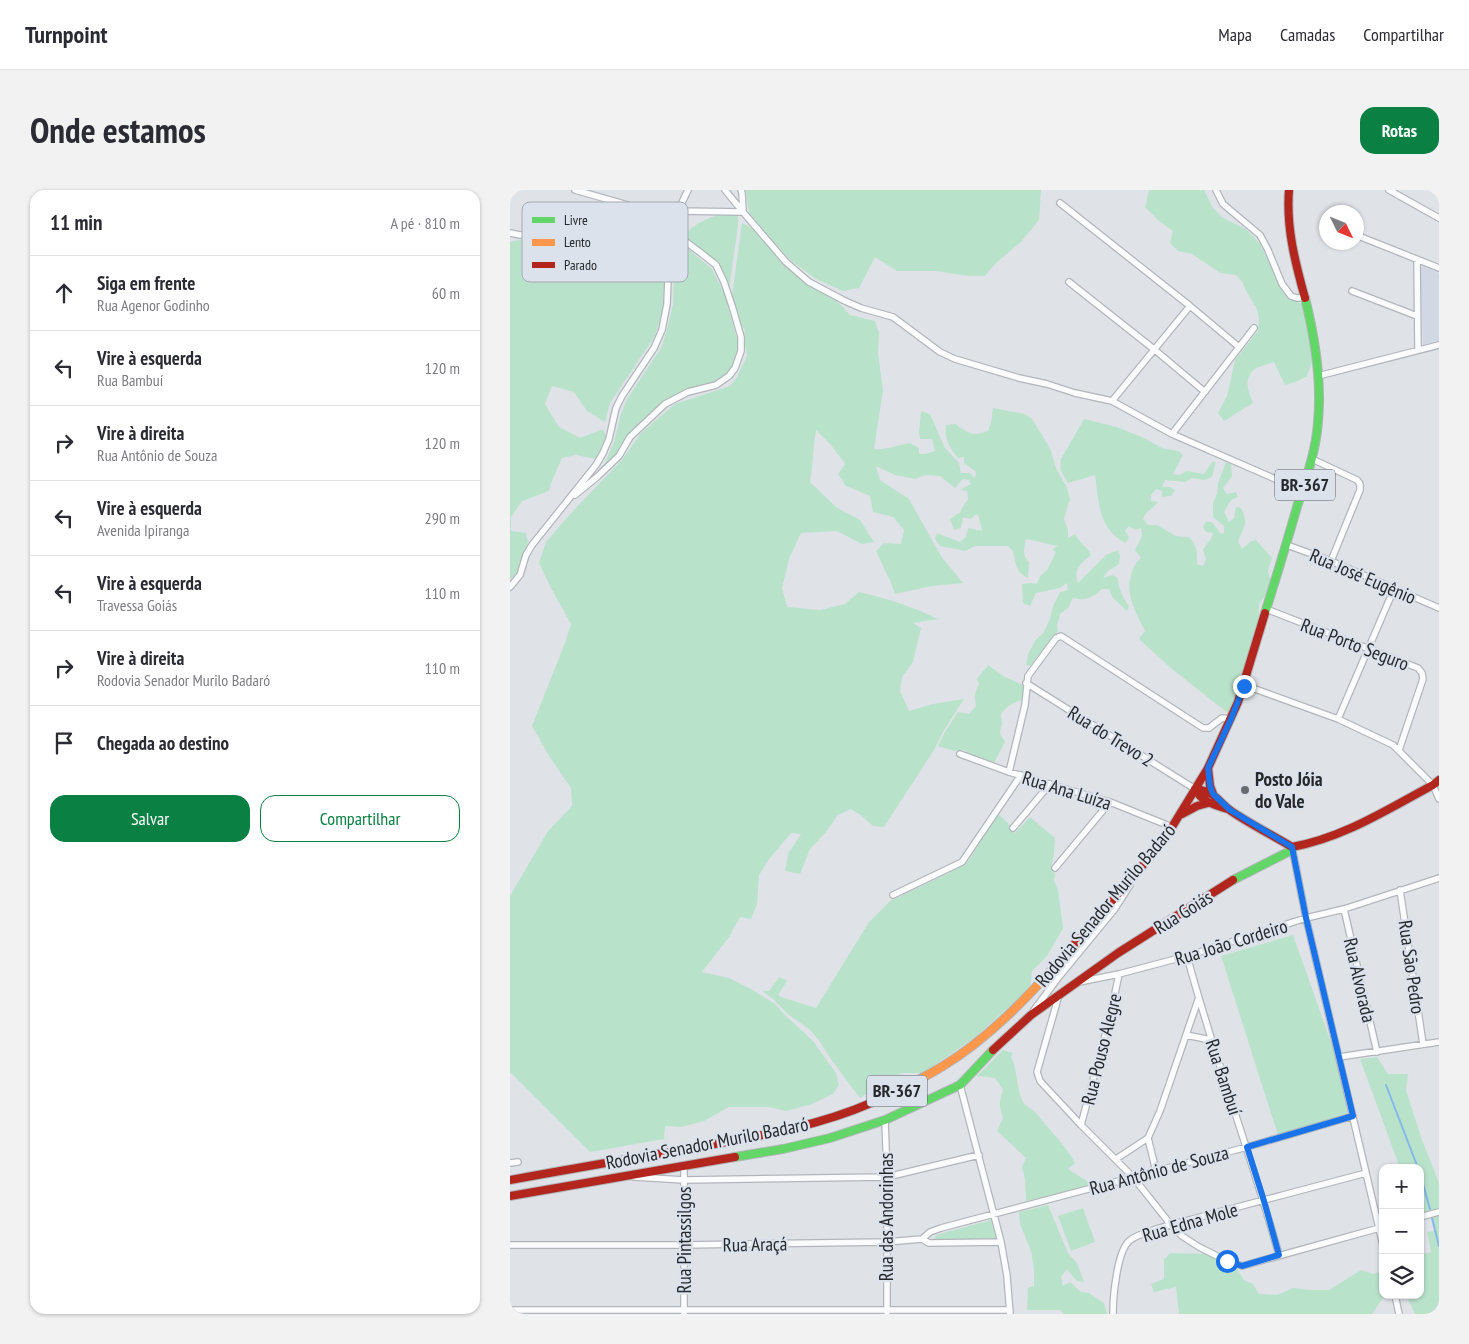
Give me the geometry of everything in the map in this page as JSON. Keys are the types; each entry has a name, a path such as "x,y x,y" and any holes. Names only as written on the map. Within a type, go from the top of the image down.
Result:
{"main road":[{"name":"Rodovia Senador Murilo Badaró","path":"510,1180 754,1137 823,1120 858,1109 899,1090 944,1065 981,1038 1032,992 1156,850 1208,768 1231,719 1244,686 1312,459 1318,423 1318,376 1312,330 1290,236 1287,200 1289,190"},
{"path":"1208,768 1213,794"},
{"name":"Rua Goiás","path":"960,1085 986,1057 1031,1015 1118,953 1241,875 1291,848 1310,844 1350,829 1436,782"},
{"path":"1195,789 1213,794 1230,810 1291,848"},
{"path":"1195,789 1200,797 1208,803 1230,810"},
{"path":"1179,816 1197,806 1208,803"},
{"path":"510,1196 783,1149 830,1138 885,1120 960,1085"}],"street":[{"path":"575,190 614,202"},
{"path":"682,202 688,190"},
{"path":"725,190 786,262 809,282 861,308 893,318 940,352 955,359 1019,378 1112,401 1172,434 1303,491"},
{"path":"741,190 742,212"},
{"path":"1216,190 1223,204 1260,235 1282,284 1291,296 1304,298"},
{"path":"1389,190 1439,218"},
{"path":"1060,203 1239,347"},
{"path":"688,211 742,212"},
{"path":"1364,238 1439,268"},
{"path":"567,502 619,456 630,438 665,404 688,392 716,385 735,368 741,351 741,337 724,282 716,265 688,243"},
{"path":"1417,260 1418,350"},
{"path":"510,587 520,575 529,550 596,465 603,452 609,439 616,408 654,348 662,330 667,304 668,282"},
{"path":"1069,282 1205,392"},
{"path":"1352,292 1417,316"},
{"path":"1112,401 1190,306"},
{"path":"1172,434 1254,328"},
{"path":"1318,376 1439,345"},
{"path":"1312,459 1358,480 1360,484 1360,490 1331,561"},
{"name":"Rua José Eugênio","path":"1287,545 1331,561 1439,608"},
{"path":"1338,719 1394,589"},
{"name":"Rua Porto Seguro","path":"1266,609 1418,668 1424,679 1399,750"},
{"path":"1009,772 1025,704 1026,683 1031,671 1056,638 1061,636 1203,728 1209,728 1222,718 1231,719"},
{"name":"Rua do Trevo 2","path":"1026,683 1195,789"},
{"path":"1244,686 1338,719 1393,746 1436,782 1439,799"},
{"name":"Rua Ana Luíza","path":"960,754 1009,772 1110,802 1172,827"},
{"path":"892,896 959,865 965,859 1021,775"},
{"path":"1012,828 1050,784"},
{"path":"1055,868 1110,802"},
{"path":"1291,848 1379,1223"},
{"path":"1031,1015 1058,978 1114,910 1128,890 1136,874"},
{"name":"Rua João Cordeiro","path":"1078,982 1119,974 1187,956 1306,918 1344,909 1439,878"},
{"name":"Rua São Pedro","path":"1400,890 1423,1044"},
{"name":"Rua Alvorada","path":"1344,909 1377,1052"},
{"name":"Rua Bambuí","path":"1187,956 1198,1000 1247,1147 1279,1255"},
{"name":"Rua Pouso Alegre","path":"1081,1125 1110,1017 1119,974"},
{"path":"1059,995 1037,1076 1081,1125 1133,1177 1171,1225 1190,1242 1227,1261 1242,1266 1379,1227"},
{"path":"1116,1159 1148,1138 1160,1111 1198,1000"},
{"path":"1186,1036 1211,1040"},
{"path":"1339,1057 1439,1042"},
{"path":"510,1310 1010,1312 1007,1276 1001,1242 960,1085"},
{"name":"Rua Antônio de Souza","path":"994,1213 1247,1147 1353,1116"},
{"name":"Rua das Andorinhas","path":"885,1120 888,1178 886,1242 887,1312"},
{"path":"1148,1138 1156,1171"},
{"path":"629,1176 684,1180 888,1178 979,1155"},
{"path":"510,1163 518,1162"},
{"name":"Rua Pintassilgos","path":"684,1166 684,1312"},
{"name":"Rua Edna Mole","path":"1112,1314 1121,1252 1130,1240 1139,1235 1366,1173"},
{"path":"1424,1216 1439,1212"},
{"name":"Rua Araçá","path":"510,1245 886,1242 922,1239 930,1232 941,1228 994,1213"},
{"path":"922,1239 929,1243 1001,1242"},
{"path":"1395,1299 1399,1314"}],"shaded area":[{"path":"1423,266 1439,273 1439,342 1423,346 1420,270"}],"green space":[{"path":"746,190 1041,191 1039,220 1021,242 997,262 985,276 969,276 935,271 897,271 875,257 859,288 843,291 816,279 788,258 750,214"},
{"path":"1149,190 1204,190 1213,208 1222,217 1247,230 1260,244 1282,290 1289,298 1302,304 1312,362 1307,376 1285,385 1274,362 1255,369 1248,381 1248,390 1253,403 1224,421 1218,413 1227,396 1235,360 1258,331 1259,318 1257,309 1242,281 1236,275 1220,273 1192,254 1178,251 1170,243 1173,231 1159,221 1145,207"},
{"path":"728,212 738,214 729,290 722,273 688,243 688,232 709,218"},
{"path":"742,223 752,228 781,262 801,279 837,301 850,315 875,321 879,333 878,353 883,390 874,449 910,443 919,448 919,454 935,451 932,439 920,439 921,411 930,414 945,448 959,463 961,473 970,473 974,478 976,475 975,471 964,463 964,457 958,458 950,447 946,435 946,425 955,424 967,432 978,434 988,431 993,408 1025,414 1032,419 1045,440 1051,451 1056,468 1067,488 1070,499 1064,519 1068,530 1068,538 1075,534 1091,555 1077,570 1078,583 1106,555 1118,550 1120,556 1119,564 1108,571 1103,578 1112,575 1118,578 1121,593 1129,606 1127,611 1113,598 1109,589 1102,589 1092,597 1085,599 1073,598 1068,608 1060,614 1057,626 1058,631 1030,666 1026,665 1028,654 1035,641 1044,632 1060,592 1068,590 1067,583 1060,588 1036,593 1030,606 1023,603 1022,584 1037,584 1040,576 1047,570 1056,552 1052,549 1058,546 1026,539 1024,552 1029,562 1028,578 1018,570 1013,551 1008,546 975,546 965,551 940,546 935,539 937,533 960,542 966,537 968,528 982,531 977,514 970,519 963,517 961,528 954,530 950,520 960,513 968,499 967,491 960,490 971,484 969,480 963,479 955,488 940,476 926,475 915,479 895,475 876,466 880,480 909,499 941,556 963,583 932,586 895,594 876,551 884,543 901,544 904,530 893,517 873,512 870,496 846,486 838,474 845,464 831,445 816,430 810,482 836,507 860,520 874,542 862,544 837,531 801,533 789,559 782,588 787,607 820,610 845,604 859,592 900,603 938,619 913,623 921,628 913,662 902,677 900,691 909,711 933,704 964,699 934,750 884,827 873,826 851,809 838,815 810,849 800,874 785,871 788,854 801,834 791,833 770,858 759,875 757,904 751,919 740,917 729,937 702,972 729,978 774,1003 813,1041 836,1073 839,1085 833,1094 812,1104 786,1111 768,1107 729,1107 704,1121 681,1127 665,1126 664,1139 590,1152 510,1072 510,896 548,831 572,806 571,788 549,756 532,726 571,624 539,563 546,542 622,460 641,433 675,404 730,386 737,377 747,356 744,339 745,331 737,317 732,296"},
{"path":"522,239 522,282 665,282 662,312 655,336 610,403 605,422 587,411 574,392 552,386 545,404 559,427 580,438 603,429 606,436 596,459 576,455 562,458 549,491 522,501 511,517 511,531 526,533 528,542 517,572 510,580 510,242"},
{"path":"688,249 712,269 724,293 737,339 738,351 733,367 715,383 663,403 602,470 614,442 626,401 661,348 673,304 674,282 688,282"},
{"path":"1084,419 1117,427 1162,448 1178,451 1183,455 1173,474 1179,475 1187,471 1204,474 1212,462 1216,462 1212,477 1204,480 1193,478 1185,482 1165,480 1162,487 1170,487 1175,490 1171,496 1162,497 1162,491 1156,489 1151,495 1151,501 1158,502 1146,513 1143,519 1148,525 1157,525 1176,536 1189,537 1196,549 1197,564 1203,566 1206,560 1203,550 1213,533 1206,532 1203,527 1206,522 1212,522 1221,534 1224,533 1224,526 1213,517 1213,503 1226,462 1231,464 1232,476 1223,488 1227,494 1236,492 1238,497 1231,500 1224,512 1229,522 1234,518 1236,507 1241,508 1245,522 1238,541 1242,549 1250,542 1256,540 1272,558 1268,571 1271,582 1267,594 1259,604 1259,621 1229,714 1172,669 1139,639 1145,631 1132,604 1129,590 1133,568 1141,558 1135,550 1142,536 1141,528 1135,530 1129,526 1125,531 1129,538 1125,543 1116,537 1109,530 1101,514 1095,475 1068,483 1060,469 1061,459"},
{"path":"988,665 1005,677 1025,686 1023,700 1011,705 1001,714 1000,733 1005,742 993,765 971,756 965,750 954,751 938,746 958,712 969,714 976,706 975,695 979,684 977,679"},
{"path":"998,814 1009,824 1015,833 1030,817 1055,838 1051,868 1055,874 1054,881 1058,890 1063,928 1047,956 1032,971 1030,988 974,1038 923,1073 902,1073 860,1098 809,1029 789,1015 762,991 769,991 779,977 787,981 778,995 816,1008 869,922 890,901 967,863"},
{"path":"1293,935 1338,1062 1348,1116 1278,1135 1221,956"},
{"path":"1003,1050 1013,1053 1011,1057 1023,1102 1036,1113 1071,1156 1075,1163 1068,1169 1093,1185 1026,1201 1025,1179 1022,1167 1026,1158 997,1131 1003,1118 1000,1104 1003,1090 995,1078 977,1076"},
{"path":"1377,1057 1388,1074 1408,1074 1406,1090 1422,1140 1439,1183 1439,1210 1424,1214 1424,1164 1399,1164 1360,1059"},
{"path":"1048,1205 1068,1253 1077,1263 1084,1282 1077,1281 1067,1269 1061,1277 1063,1286 1070,1282 1081,1292 1089,1293 1104,1303 1107,1314 1064,1314 1060,1310 1027,1310 1028,1288 1034,1286 1034,1269 1031,1251 1020,1224 1019,1212"},
{"path":"1083,1208 1095,1242 1071,1251 1058,1216"},
{"path":"1439,1216 1439,1314 1415,1314 1408,1299 1424,1299 1424,1254 1431,1252 1427,1232 1435,1231 1432,1218"},
{"path":"991,1220 996,1240 935,1241 934,1239 936,1235"},
{"path":"1170,1253 1205,1254 1237,1269 1244,1280 1253,1284 1259,1294 1277,1295 1293,1288 1329,1290 1361,1270 1373,1274 1379,1272 1379,1299 1382,1299 1372,1314 1179,1314 1176,1287 1154,1292 1151,1284 1164,1279 1164,1259"}],"waterway":[{"path":"1386,1085 1416,1164"},
{"path":"1424,1187 1430,1209"},
{"path":"1432,1218 1439,1246"}],"traffic: fast":[{"path":"1265,613 1310,465 1317,433 1319,406 1318,375 1315,344 1305,298"},
{"path":"1233,880 1292,850"},
{"path":"735,1157 783,1149 830,1138 885,1120 960,1085 993,1050"}],"traffic: slow":[{"path":"871,1103 934,1071 976,1043 1023,1001 1065,955"}],"traffic: jam":[{"path":"1289,190 1290,231 1305,298"},
{"path":"1065,955 1156,850 1208,768 1238,702 1265,613"},
{"path":"1208,768 1213,794"},
{"path":"1195,789 1208,792 1238,816 1292,847 1329,837 1365,822 1439,780"},
{"path":"1195,789 1205,800 1228,809"},
{"path":"1182,814 1197,806 1208,803"},
{"path":"993,1050 1031,1015 1118,953 1233,880"},
{"path":"510,1180 761,1135 828,1119 871,1103"},
{"path":"510,1196 735,1157"}],"place":[{"name":"Posto Jóia do Vale","path":"1245,790"}],"route":[{"path":"1227,1261 1242,1266 1279,1255 1247,1147 1353,1116 1306,918 1292,847 1230,810 1213,794 1210,786 1208,768 1244,686"}]}
